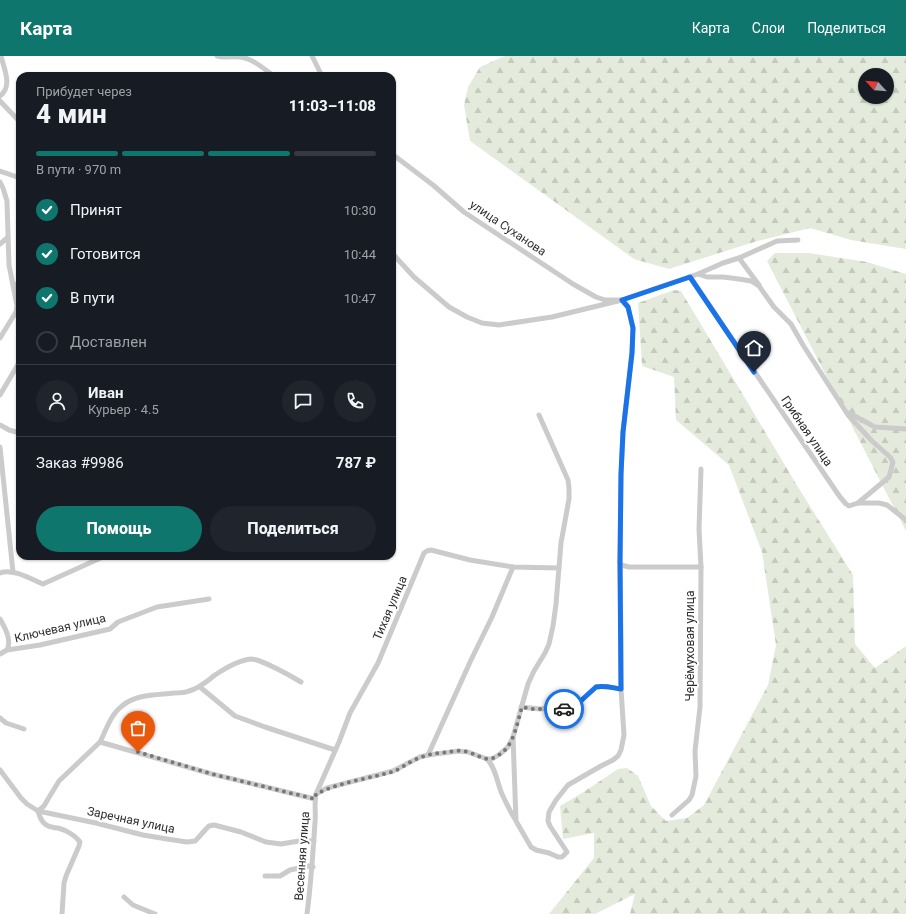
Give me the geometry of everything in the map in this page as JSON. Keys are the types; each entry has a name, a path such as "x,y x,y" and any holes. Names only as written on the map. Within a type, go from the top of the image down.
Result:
{"street":[{"path":"0,96 5,91 8,83 1,56"},
{"path":"217,56 241,57 268,72"},
{"path":"312,56 320,72"},
{"path":"0,101 16,118"},
{"name":"улица Суханова","path":"396,157 433,185 464,212 573,284 596,297 605,300 622,300"},
{"path":"0,171 16,177"},
{"path":"0,182 7,201 9,265 16,300"},
{"path":"0,244 8,238"},
{"path":"396,257 414,277 449,307 482,323 499,325 552,318 622,300 698,274 777,241 798,240"},
{"path":"739,258 774,308 791,324 803,346 846,412 872,441 890,457 893,462 889,477 858,503"},
{"path":"698,274 707,277 723,277 751,281 760,286"},
{"name":"Грибная улица","path":"690,277 840,497 849,506 858,503"},
{"path":"13,281 16,286"},
{"path":"487,759 496,775 501,792 531,847 536,850 549,852 558,857 562,857 567,852 550,826 548,821 548,812 568,785 613,760 618,756 621,750 624,735 621,689 621,474 623,432 632,353 633,328 628,307 622,300"},
{"path":"0,338 16,312"},
{"path":"0,331 10,321"},
{"path":"0,395 16,368"},
{"path":"846,412 876,427 906,429"},
{"path":"100,742 212,774 316,796 327,788 393,771 420,757 428,755 459,751 492,759 500,754 508,747 513,737 528,684 549,644 556,604 561,544 569,499 568,480 539,415"},
{"path":"0,425 16,432"},
{"path":"0,447 13,572"},
{"name":"Черёмуховая улица","path":"672,815 692,795 696,776 695,752 700,707 701,567 699,529 701,469"},
{"path":"858,503 879,503 887,505 906,520"},
{"name":"Тихая улица","path":"316,796 350,712 378,663 424,553 431,550 470,560 513,567 559,568"},
{"path":"0,573 4,571 13,572 43,584 92,560"},
{"path":"620,562 621,565 629,567 701,567"},
{"path":"428,755 495,610 513,567"},
{"name":"Ключевая улица","path":"0,654 7,650 40,645 110,629 118,622 157,607 209,599"},
{"name":"Ключевая улица","path":"0,619 7,633 9,644 7,650"},
{"path":"62,914 64,883 80,842 77,838 62,829 56,827 50,828 44,824 40,819 38,811 44,806 59,781 100,742 113,715 121,706 132,699 188,692 200,687 216,674 229,667 252,659 260,661 301,682"},
{"path":"522,707 533,709 573,708 596,687 604,686 621,689"},
{"path":"200,687 234,716 335,750"},
{"path":"0,718 6,724 24,729"},
{"path":"513,737 516,821"},
{"name":"Заречная улица","path":"0,770 21,798 38,811 96,823 143,835 187,842 195,841 209,826 214,825 241,832 266,842 281,844 299,840 314,841"},
{"name":"Весенняя улица","path":"307,914 313,866 316,796"},
{"path":"265,876 280,876 290,870 313,866"},
{"path":"124,896 133,905 155,914"}],"green space":[{"path":"505,56 906,56 906,249 851,240 810,228 754,242 669,269 634,259 470,141 464,105 468,87 480,67"},
{"path":"775,253 809,253 867,262 906,274 906,531 767,261"},
{"path":"674,290 681,291 798,487 853,575 855,644 875,668 906,646 906,914 630,914 635,894 595,914 549,914 594,858 594,833 563,839 560,806 618,769 627,768 638,776 651,806 666,821 687,818 704,805 768,685 776,645 762,552 729,465 676,420 674,377 642,366 638,303"}],"way so far":[{"path":"138,752 212,774 315,799 316,794 327,788 393,771 420,757 428,755 459,751 492,759 508,747 513,737 522,707 533,709 564,709"}],"route":[{"path":"564,709 573,708 596,687 604,686 621,689 621,474 623,432 632,353 633,328 628,307 622,300 690,277 754,372"}]}
